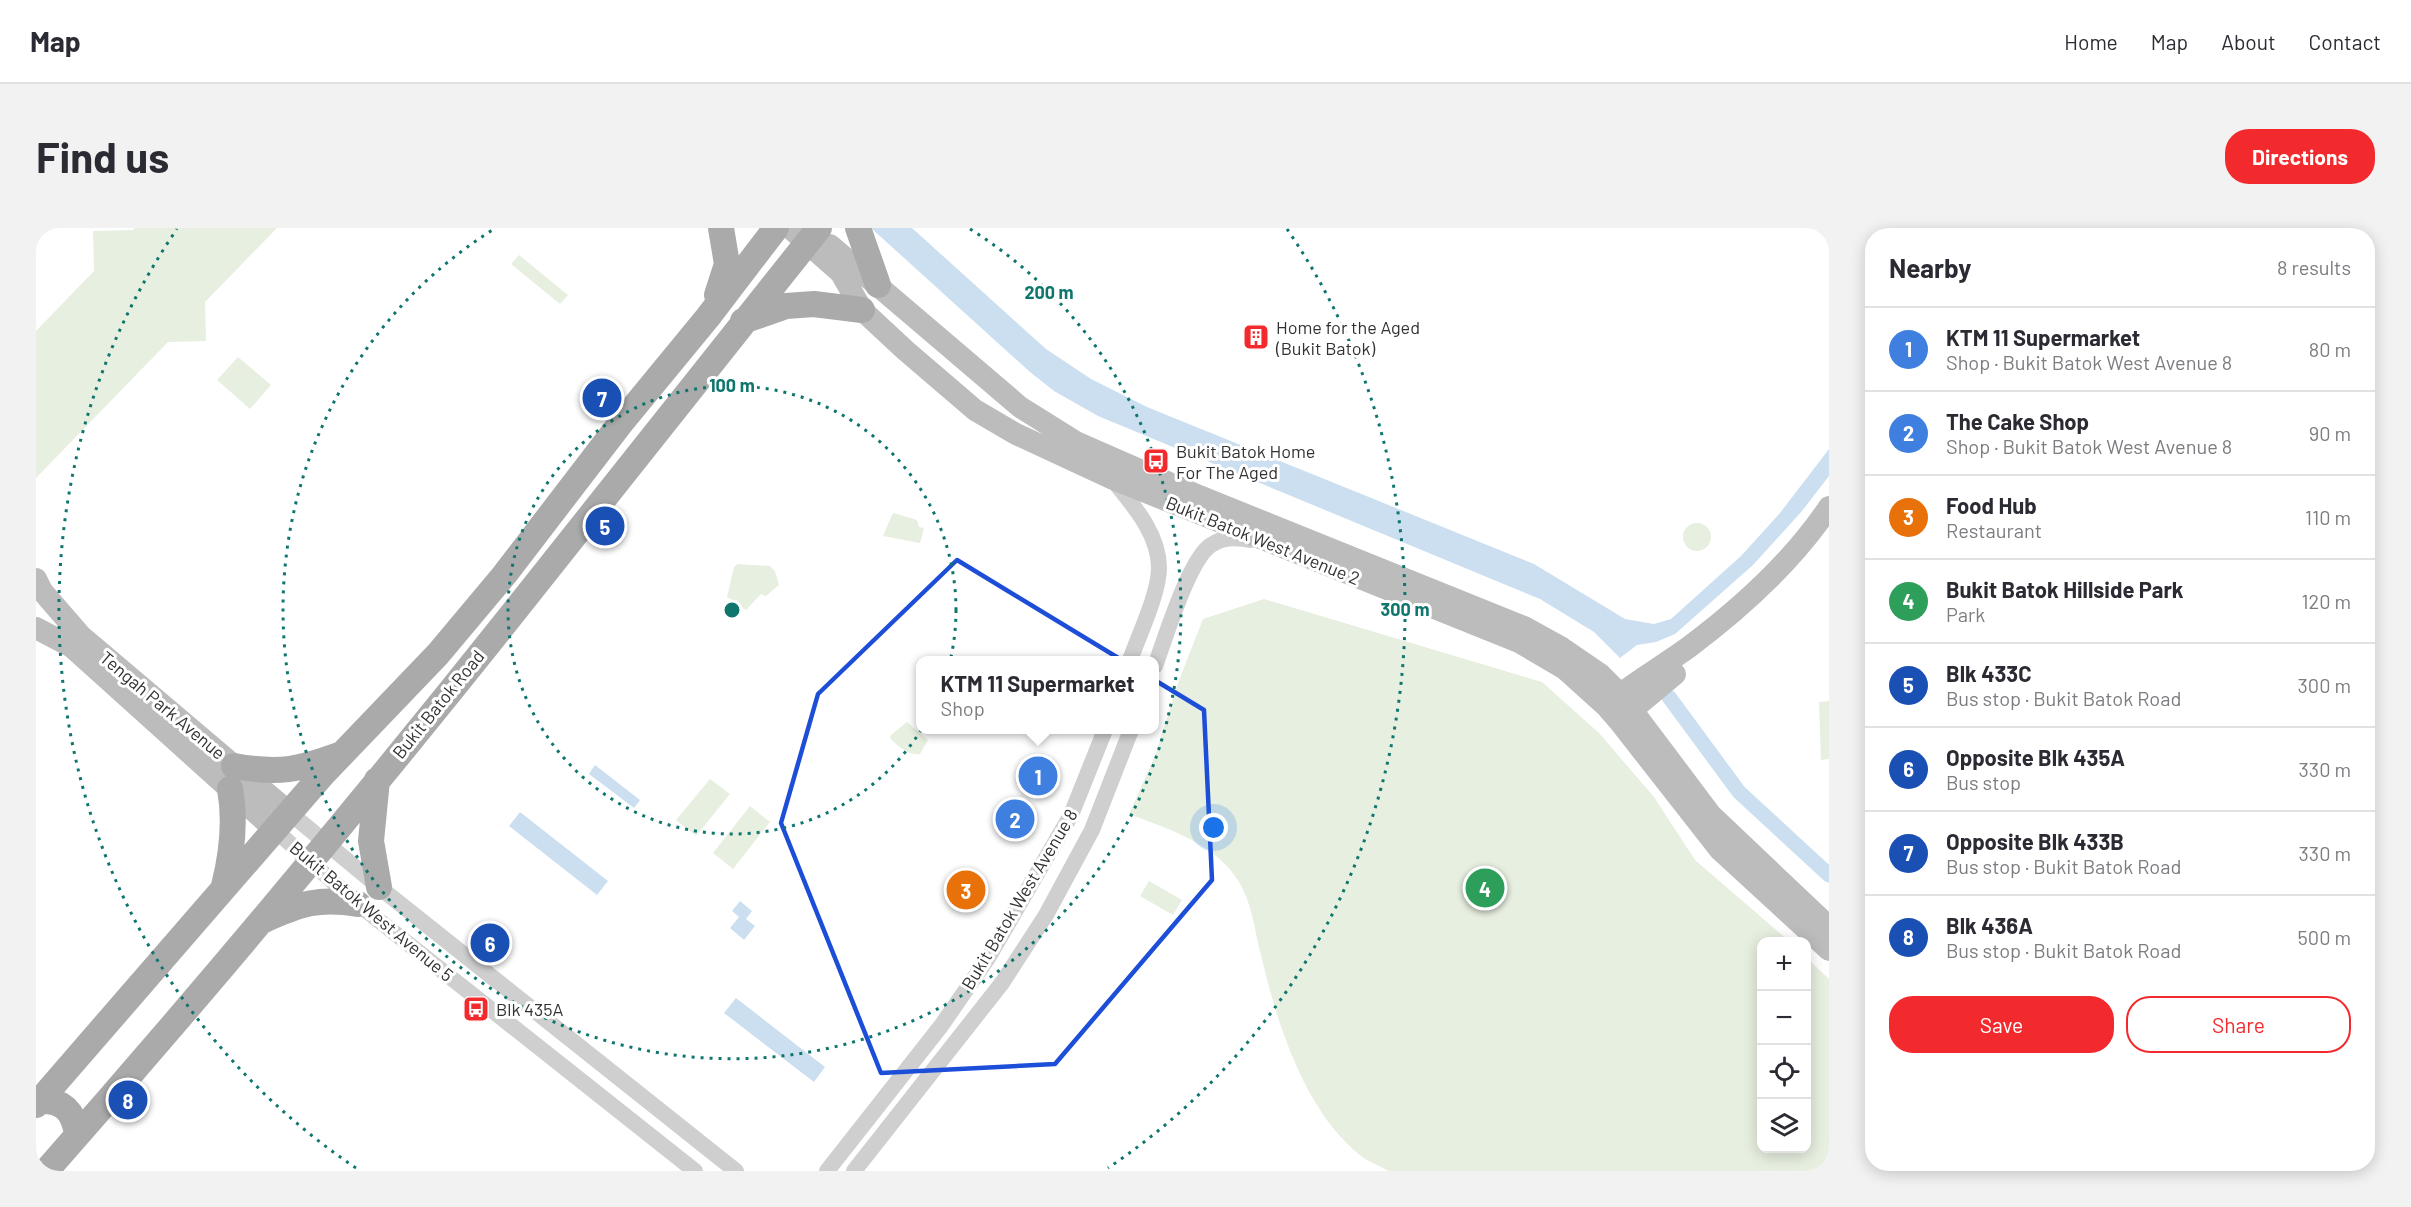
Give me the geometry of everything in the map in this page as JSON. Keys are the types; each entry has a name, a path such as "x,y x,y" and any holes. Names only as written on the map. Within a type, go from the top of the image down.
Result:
{"main road":[{"path":"708,317 727,264 721,228"},
{"name":"Bukit Batok Road","path":"38,1103 282,822 438,654 505,574 634,406 708,317 776,228"},
{"path":"858,228 878,285"},
{"name":"Bukit Batok Road","path":"45,1171 130,1077 377,780 540,579 743,321 809,232"},
{"name":"Bukit Batok West Avenue 2","path":"809,232 878,285 945,345 1020,407 1076,442 1161,480 1524,627 1562,648 1600,674 1619,708 1720,850 1829,950"},
{"name":"Bukit Batok West Avenue 2","path":"809,232 841,273 862,310 975,410 1016,434 1111,478 1519,642 1565,669 1619,708 1711,814 1829,927"},
{"path":"743,321 786,306 814,304 862,310"},
{"path":"918,361 916,351 924,340 933,339 945,345"},
{"path":"1619,708 1689,646 1754,593 1812,531 1829,507"},
{"path":"1619,708 1652,692 1725,635 1829,528"},
{"name":"Tengah Park Avenue","path":"38,591 81,636 282,822"},
{"name":"Tengah Park Avenue","path":"36,628 72,647 232,778"},
{"path":"223,890 231,859 232,778 306,767 344,753"},
{"path":"377,780 371,841 379,887"},
{"path":"258,923 308,902 337,900 358,904"},
{"path":"38,1103 51,1101 66,1108 75,1120 77,1135"}],"street":[{"path":"1111,478 1147,526 1158,555 1157,585 1131,656"},
{"path":"1159,656 1195,564 1209,545 1229,537 1272,543"},
{"name":"Bukit Batok West Avenue 8","path":"827,1171 941,1026 988,958 1071,814 1103,734"},
{"name":"Bukit Batok West Avenue 8","path":"854,1171 1002,983 1046,915 1092,830 1129,734"},
{"name":"Bukit Batok West Avenue 5","path":"282,822 318,852 379,887 736,1171"},
{"name":"Bukit Batok West Avenue 5","path":"282,822 318,852 358,904 695,1171"},
{"path":"1050,852 1059,848 1066,849 1072,854 1073,865"}],"highlighted area":[{"path":"957,560 1204,710 1212,880 1055,1064 881,1073 781,823 818,694"}],"green space":[{"path":"135,228 277,228 205,302 206,341 168,342 36,478 36,331 94,271 93,231 133,230"},
{"path":"519,255 568,295 560,304 511,264"},
{"path":"238,357 271,385 250,409 217,380"},
{"path":"894,513 917,520 919,527 924,528 920,543 883,536"},
{"path":"1697,523 1707,527 1711,537 1707,547 1697,551 1687,547 1683,537 1687,527"},
{"path":"738,564 770,566 775,571 779,585 766,596 761,594 746,610 727,597 734,567"},
{"path":"1264,599 1542,682 1599,733 1654,797 1695,860 1784,937 1757,937 1757,1153 1811,1153 1811,962 1829,979 1829,1171 1389,1171 1361,1156 1341,1137 1323,1114 1295,1062 1274,1006 1249,905 1234,874 1215,855 1192,840 1129,814 1155,756 1178,683 1203,619"},
{"path":"1829,701 1829,759 1821,760 1819,702"},
{"path":"907,722 916,730 916,734 921,734 928,740 920,754 916,754 900,747 890,738"},
{"path":"710,779 730,794 696,836 676,820"},
{"path":"750,806 770,822 733,869 713,853"},
{"path":"1149,881 1182,900 1173,915 1140,896"}],"water":[{"path":"871,228 912,228 1046,349 1091,379 1147,407 1534,564 1625,619 1654,624 1671,619 1741,556 1780,513 1829,449 1829,476 1802,511 1753,565 1675,634 1656,642 1637,645 1620,658 1594,632 1540,599 1098,416 1054,391"},
{"path":"595,765 640,800 634,808 589,774"},
{"path":"520,812 608,881 597,895 509,826"},
{"path":"740,901 752,911 746,919 755,926 744,940 730,928 739,917 732,911"},
{"path":"736,998 825,1067 814,1082 724,1013"}],"waterway":[{"path":"1669,697 1739,792 1829,875"}],"place":[{"name":"Home for the Aged (Bukit Batok)","path":"1256,337"},
{"name":"Opposite Blk 433B","path":"602,398"},
{"name":"Bukit Batok Home For The Aged","path":"1156,461"},
{"name":"Blk 433C","path":"605,526"},
{"name":"KTM 11 Supermarket","path":"1038,776"},
{"name":"The Cake Shop","path":"1015,819"},
{"name":"Bukit Batok Hillside Park","path":"1485,888"},
{"name":"Food Hub","path":"966,890"},
{"name":"Opposite Blk 435A","path":"490,943"},
{"name":"Blk 435A","path":"476,1009"},
{"name":"Blk 436A","path":"128,1100"}]}
